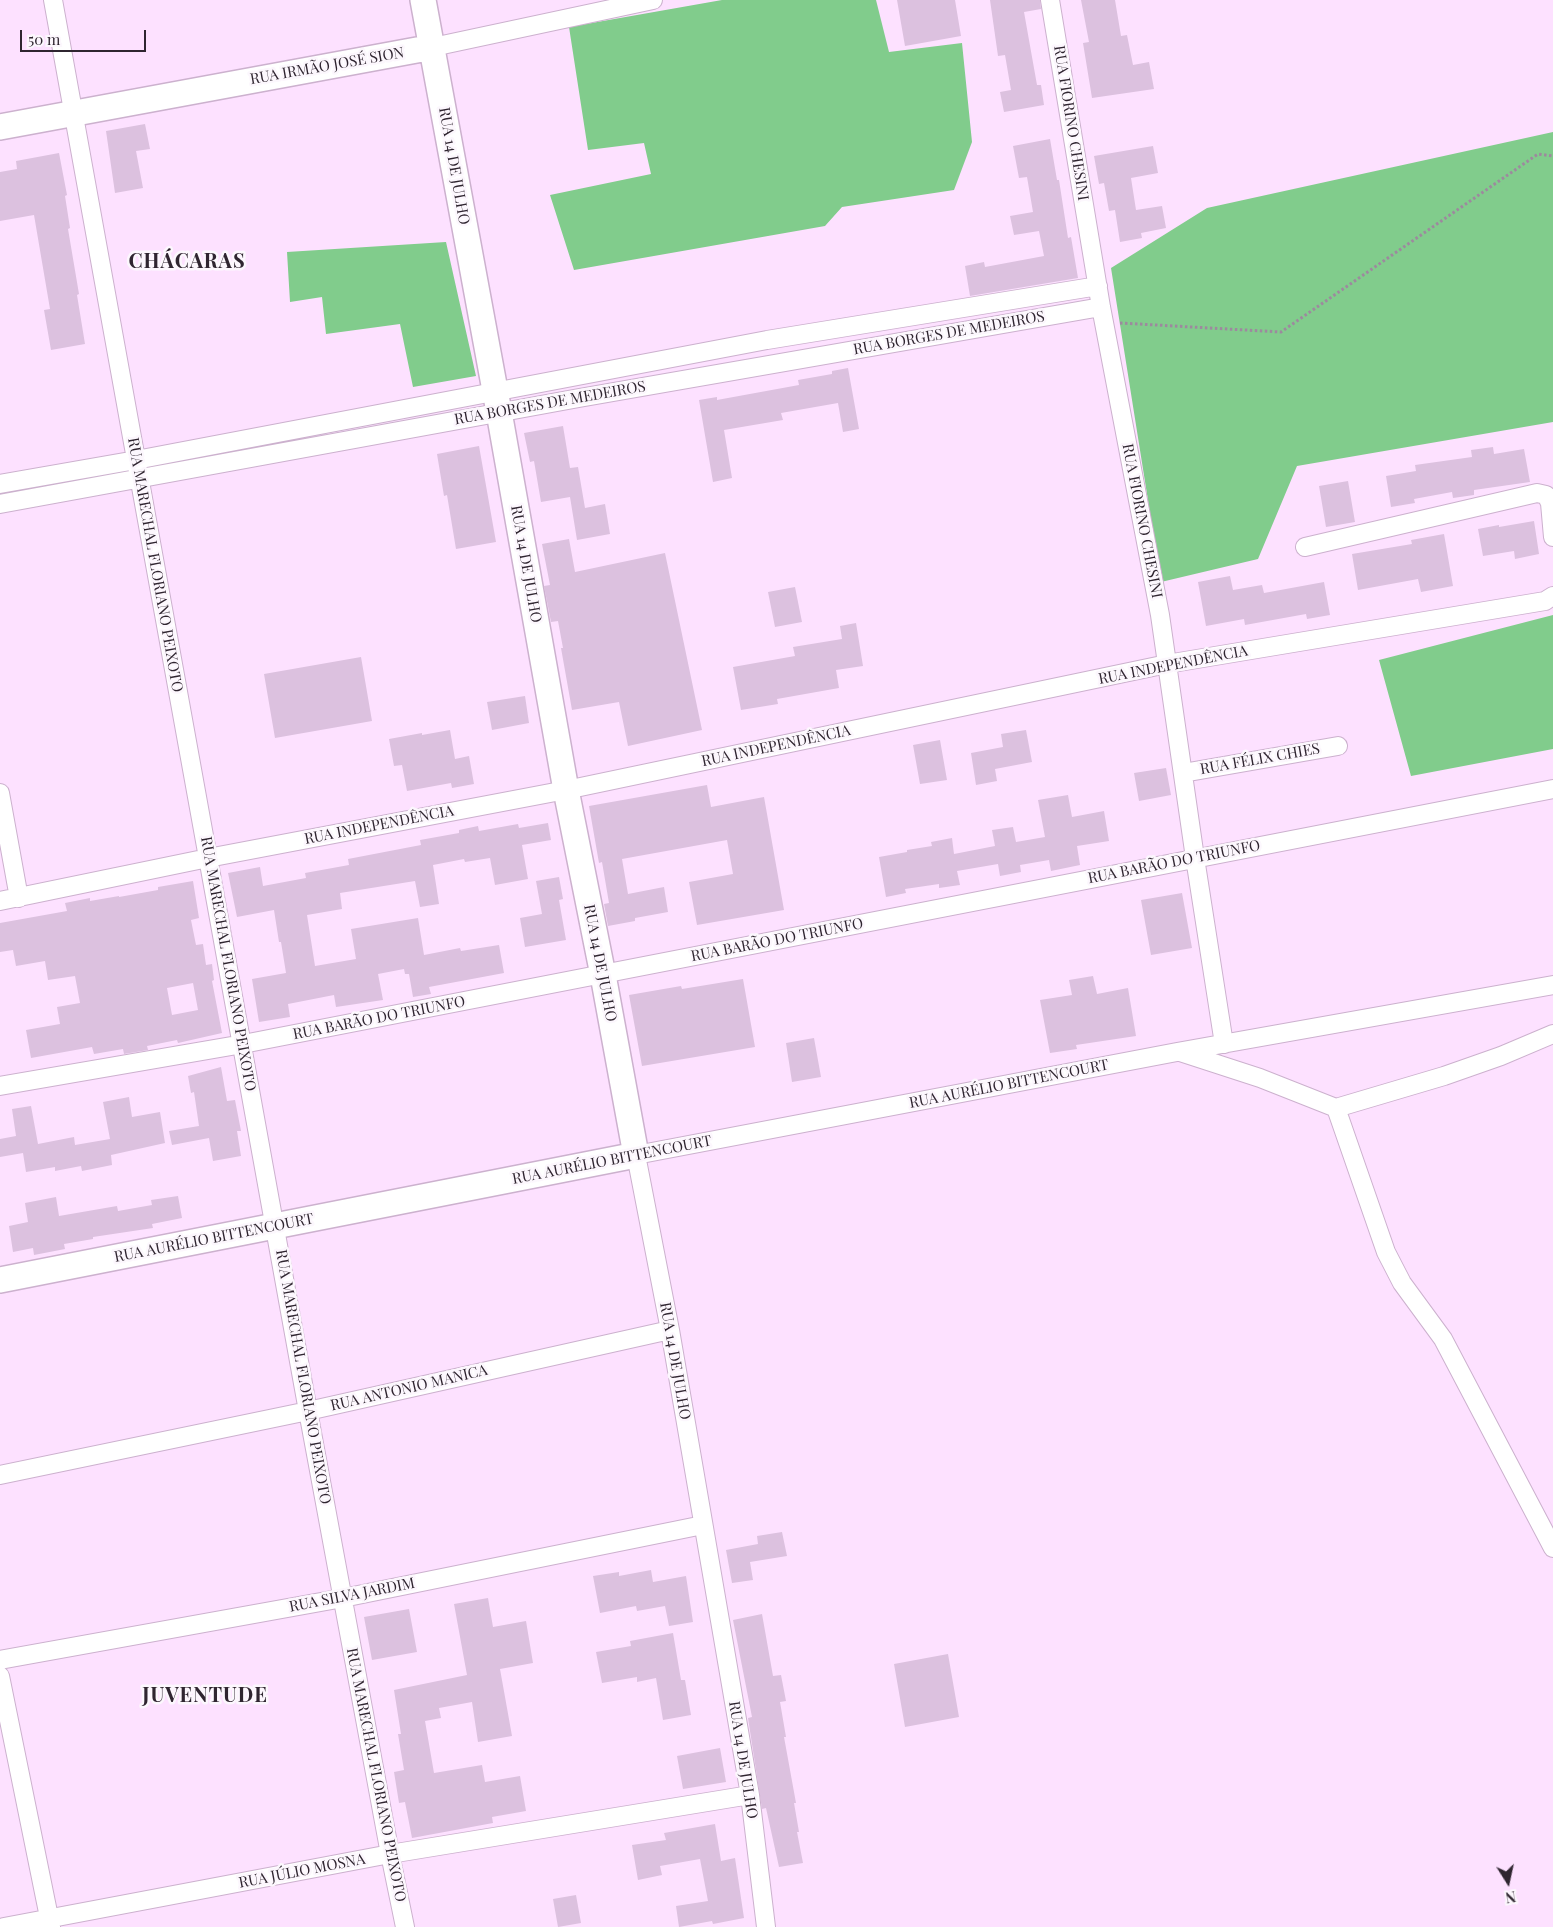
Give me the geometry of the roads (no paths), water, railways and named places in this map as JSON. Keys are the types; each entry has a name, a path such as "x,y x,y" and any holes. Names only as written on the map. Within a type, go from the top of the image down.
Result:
{"street":[{"name":"RUA MARECHAL FLORIANO PEIXOTO","path":"53,0 308,1411 405,1927"},
{"name":"RUA 14 DE JULHO","path":"423,0 566,790 603,974 670,1330 750,1796 766,1927"},
{"name":"RUA IRMÃO JOSÉ SION","path":"0,127 433,47 652,0"},
{"name":"RUA FIORINO CHESINI","path":"1050,0 1103,314 1160,615 1182,773 1224,1044"},
{"name":"RUA BORGES DE MEDEIROS","path":"0,504 140,479 497,402 767,340 1098,286"},
{"name":"RUA BORGES DE MEDEIROS","path":"0,484 136,460 497,402 771,364 1103,314"},
{"path":"767,340 771,364"},
{"path":"1305,547 1537,493 1546,495 1550,503 1553,537"},
{"name":"RUA INDEPENDÊNCIA","path":"0,901 208,858 566,790 1167,664 1545,601 1553,596"},
{"name":"RUA FÉLIX CHIES","path":"1182,773 1338,746"},
{"name":"RUA BARÃO DO TRIUNFO","path":"0,1086 243,1044 1553,789"},
{"path":"0,792 19,898"},
{"name":"RUA AURÉLIO BITTENCOURT","path":"0,1280 636,1155 1177,1052 1553,985"},
{"path":"1177,1052 1260,1078 1336,1108 1444,1076 1501,1056 1553,1034"},
{"path":"1336,1108 1370,1208 1394,1268 1402,1283 1444,1339 1553,1548"},
{"name":"RUA ANTONIO MANICA","path":"0,1475 308,1411 670,1330"},
{"name":"RUA SILVA JARDIM","path":"0,1660 343,1598 703,1525"},
{"path":"0,1676 51,1923"},
{"name":"RUA JÚLIO MOSNA","path":"4,1927 51,1923 390,1854 750,1796"}],"district":[{"name":"CHÁCARAS","path":"187,262"},
{"name":"JUVENTUDE","path":"205,1696"}]}
